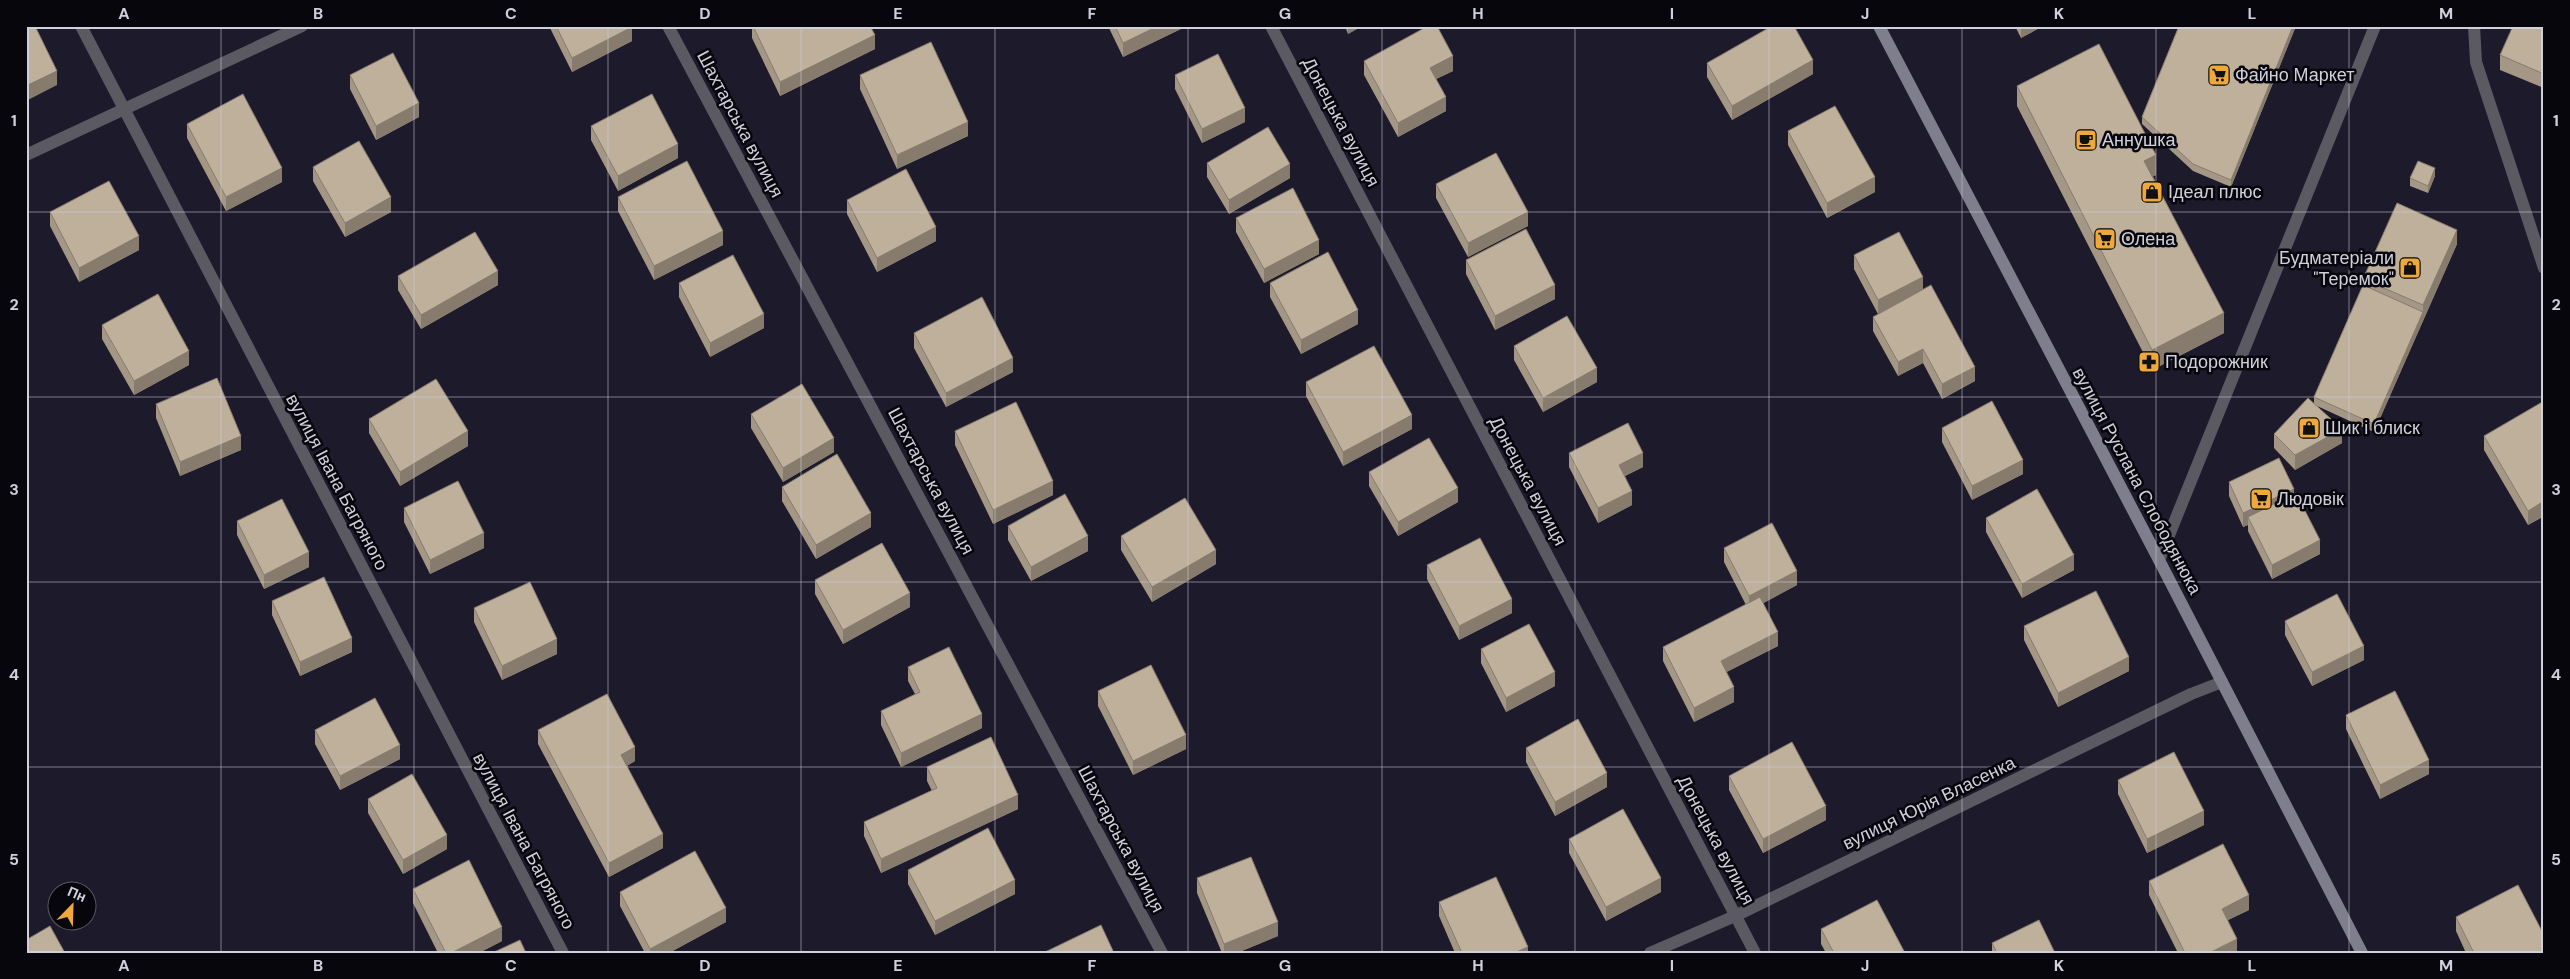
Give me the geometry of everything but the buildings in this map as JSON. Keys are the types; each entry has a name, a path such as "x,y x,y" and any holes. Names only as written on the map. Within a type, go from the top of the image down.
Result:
{"main road":[{"name":"вулиця Руслана Слободянюка","path":"1879,26 2160,560 2362,953"}],"street":[{"name":"вулиця Івана Багряного","path":"81,26 563,953"},
{"path":"26,155 302,26"},
{"name":"Шахтарська вулиця","path":"668,26 1162,953"},
{"name":"Донецька вулиця","path":"1270,26 1755,953"},
{"path":"2160,560 2374,26"},
{"path":"2474,26 2476,62 2544,268"},
{"name":"вулиця Юрія Власенка","path":"1650,953 1736,916 2191,694 2222,682"}],"place":[{"name":"Файно Маркет","path":"2219,75"},
{"name":"Аннушка","path":"2086,140"},
{"name":"Ідеал плюс","path":"2152,192"},
{"name":"Олена","path":"2105,239"},
{"name":"Будматеріали \"Теремок\"","path":"2410,268"},
{"name":"Подорожник","path":"2149,362"},
{"name":"Шик і блиск","path":"2309,428"},
{"name":"Людовік","path":"2261,499"}]}
